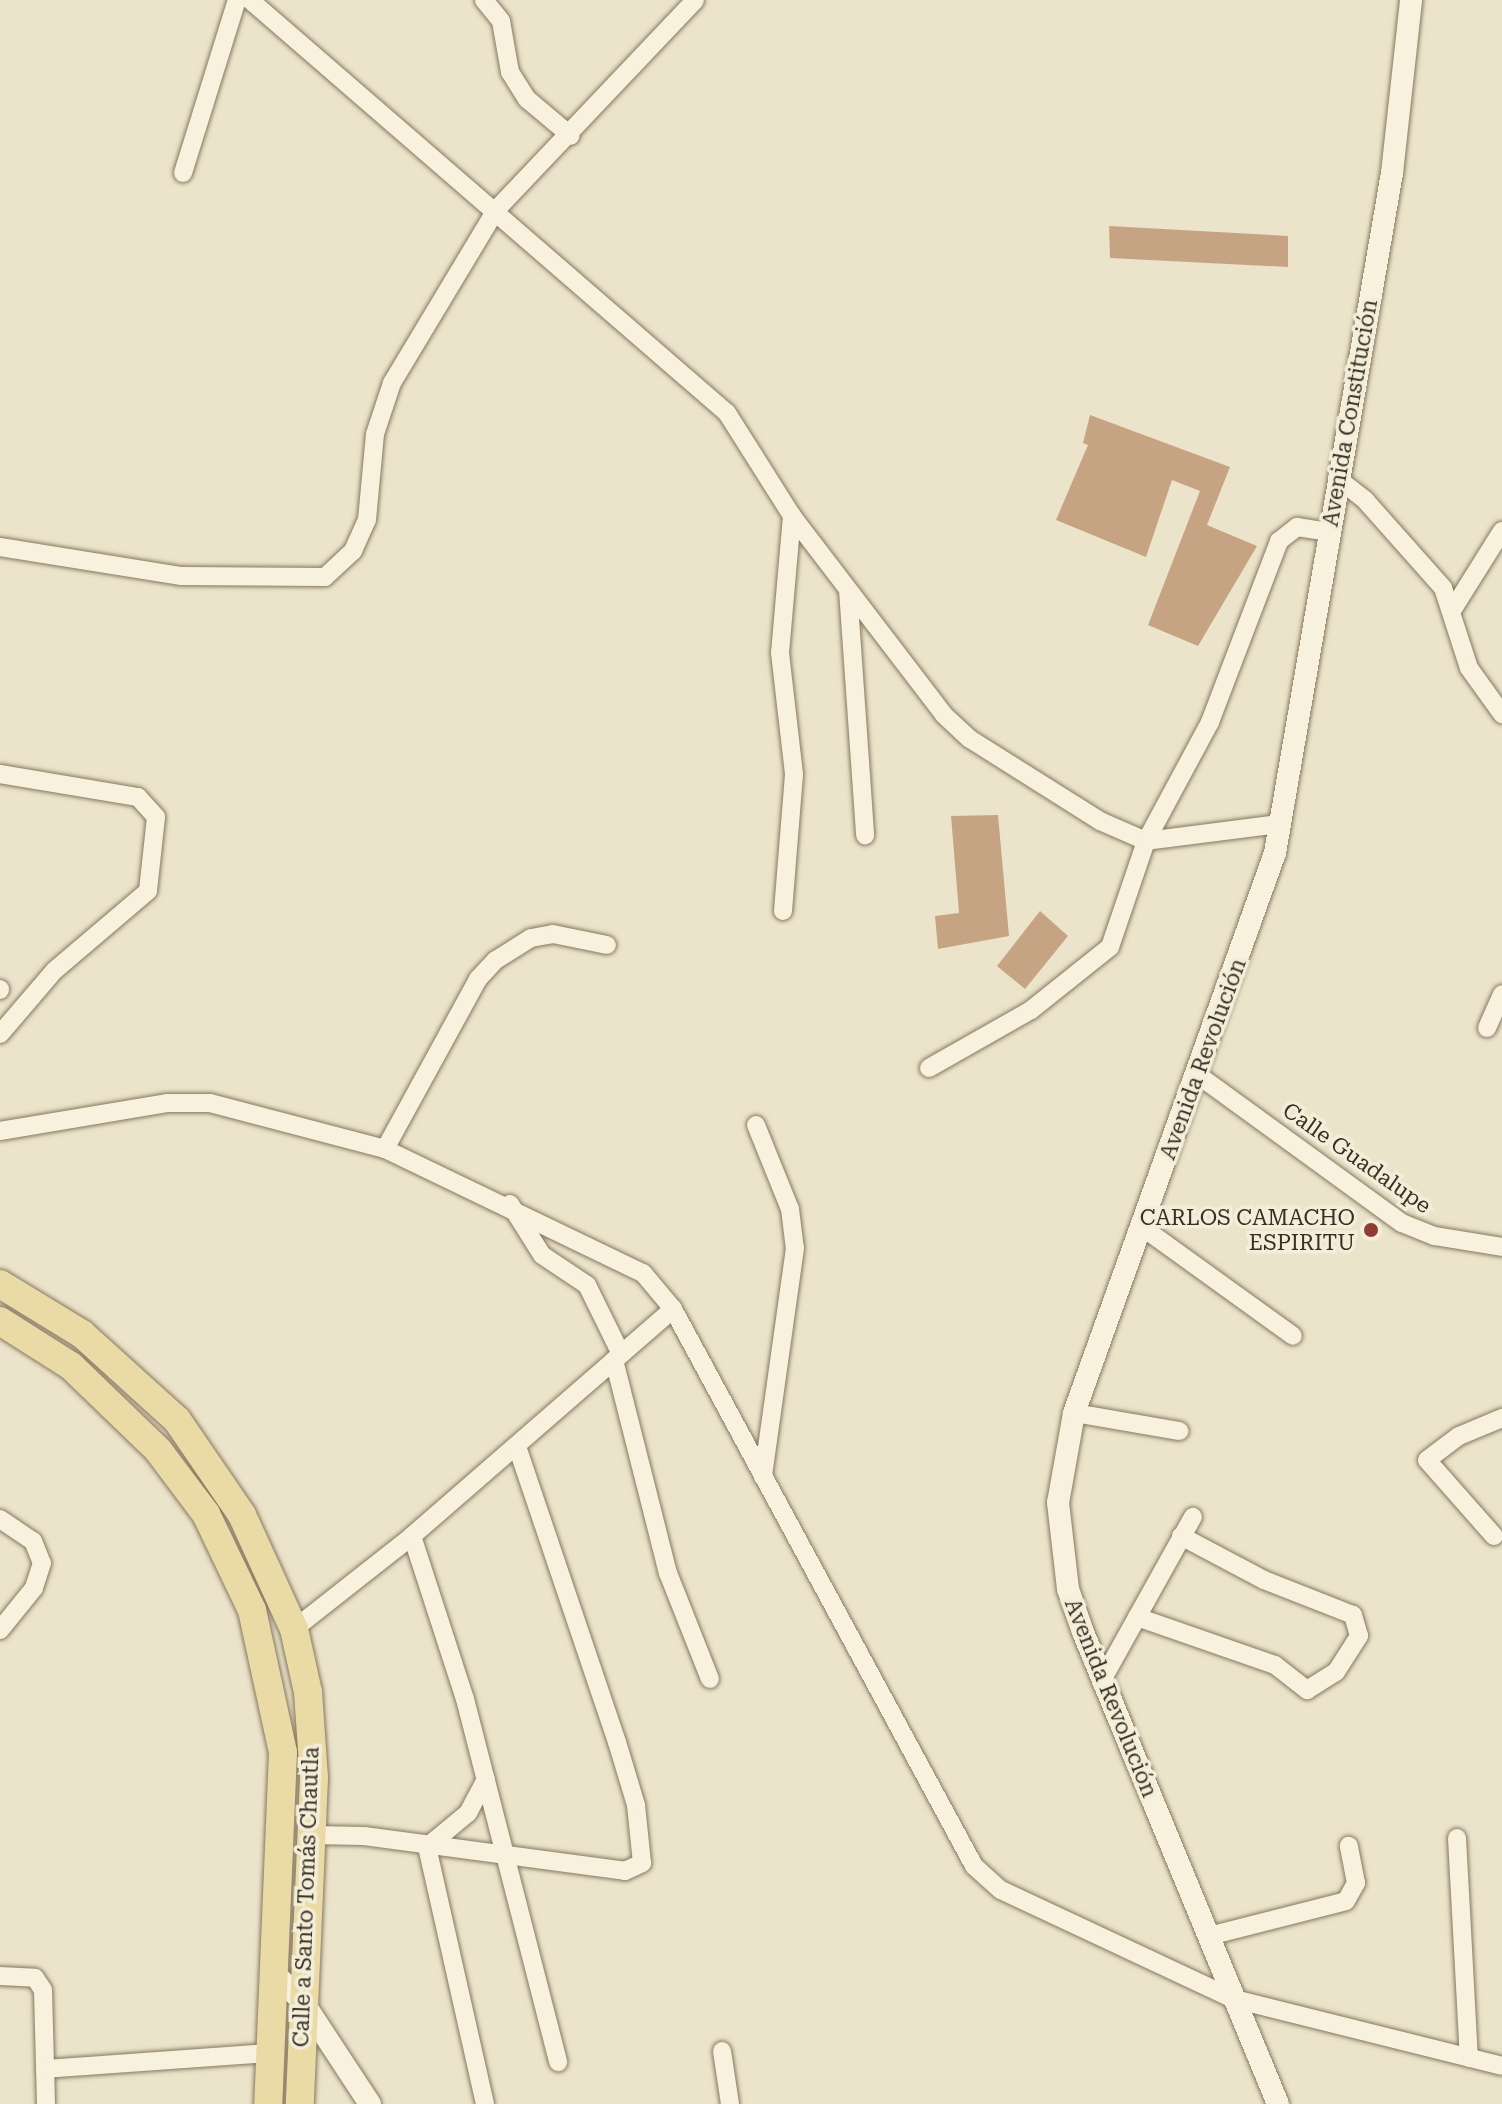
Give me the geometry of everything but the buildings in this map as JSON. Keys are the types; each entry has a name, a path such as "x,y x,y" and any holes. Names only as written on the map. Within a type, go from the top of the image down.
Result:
{"main road":[{"name":"Calle a Santo Tomás Chautla","path":"0,1284 82,1334 177,1420 242,1515 294,1629 310,1717 312,1835 300,2104"},
{"name":"Calle a Santo Tomás Chautla","path":"0,1321 71,1366 158,1450 206,1514 252,1610 283,1752 268,2104"}],"street":[{"path":"183,173 237,0"},
{"path":"250,0 727,413 792,516 970,739 1100,821 1146,841 1278,824"},
{"path":"484,0 501,21 510,72 527,99 571,136"},
{"path":"0,547 182,576 325,577 353,551 367,520 375,434 392,383 496,210 571,136 641,52 695,0"},
{"name":"Avenida Constitución","path":"1278,824 1392,173 1411,0"},
{"path":"1337,478 1375,511 1443,588 1453,609 1469,668 1502,714"},
{"path":"783,911 794,774 780,653 792,516"},
{"path":"929,1068 1031,1010 1098,960 1110,947 1146,841 1210,722 1279,541 1297,527 1330,532"},
{"path":"1453,609 1502,531"},
{"path":"848,590 865,835"},
{"path":"0,774 138,797 156,817 148,891 54,971 0,1034"},
{"name":"Avenida Revolución","path":"1278,824 1275,853 1198,1075 1074,1413 1061,1465 1061,1550 1101,1682 1278,2104"},
{"path":"385,1149 478,979 496,960 531,938 553,934 607,945"},
{"path":"1487,1028 1502,994"},
{"name":"Calle Guadalupe","path":"1198,1075 1402,1223 1435,1236 1502,1247"},
{"path":"0,1131 167,1103 210,1103 385,1149 510,1204 643,1273 673,1309 974,1866 1001,1890 1234,1999 1502,2066"},
{"path":"756,1125 790,1209 795,1248 763,1477"},
{"path":"510,1204 536,1249 587,1285 618,1357 665,1563 710,1679"},
{"path":"1142,1227 1293,1336"},
{"path":"294,1629 412,1536 673,1309"},
{"path":"1074,1413 1179,1431"},
{"path":"1494,1536 1427,1460 1459,1436 1502,1418"},
{"path":"312,1835 364,1836 427,1847 504,1853 625,1871 642,1863 645,1854 617,1742 517,1446"},
{"path":"1101,1682 1193,1517"},
{"path":"0,1519 33,1541 42,1563 34,1588 0,1630"},
{"path":"412,1536 486,1779 558,2062"},
{"path":"1137,1617 1275,1665 1307,1690 1336,1672 1359,1636 1353,1615 1264,1580 1181,1536"},
{"path":"427,1847 468,1813 486,1779"},
{"path":"1457,1838 1469,2058"},
{"path":"1209,1936 1346,1901 1356,1883 1349,1846"},
{"path":"427,1847 485,2104"},
{"path":"273,1972 303,2002 370,2104"},
{"path":"0,1976 40,1982 46,2104"},
{"path":"722,2051 730,2104"},
{"path":"45,2069 270,2053"}],"place":[{"name":"CARLOS CAMACHO ESPIRITU","path":"1371,1230"}]}
